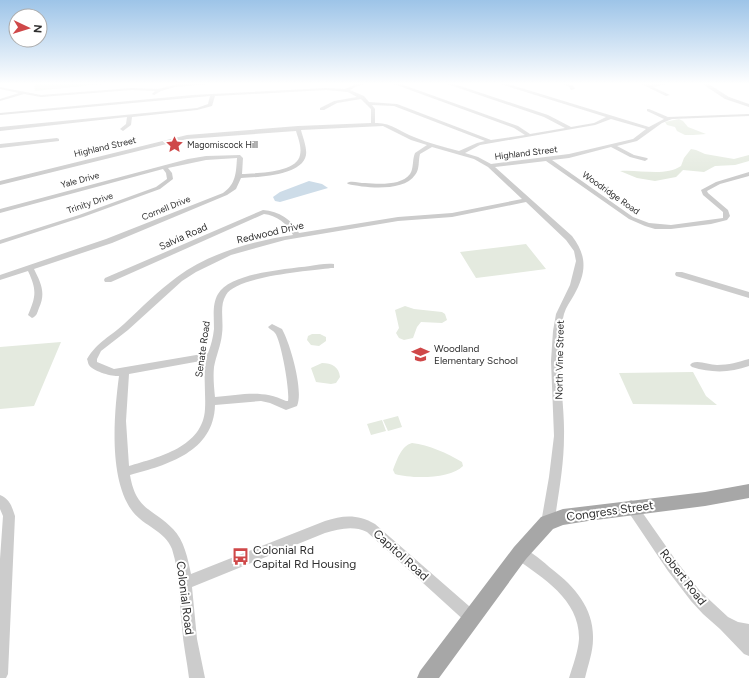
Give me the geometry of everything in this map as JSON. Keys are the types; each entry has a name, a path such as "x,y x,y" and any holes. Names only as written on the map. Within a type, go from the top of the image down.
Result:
{"main road":[{"name":"Congress Street","path":"427,678 520,554 547,523 563,517 588,512 712,498 749,491"}],"street":[{"path":"0,129 142,115"},
{"path":"373,115 373,124"},
{"path":"420,115 492,142"},
{"path":"481,115 516,127 529,135"},
{"path":"542,115 570,128"},
{"path":"603,115 650,129"},
{"path":"659,115 668,119"},
{"name":"Highland Street","path":"0,183 185,138 298,128 373,124 390,126 404,136 460,153 480,160 490,166 574,155 638,139 660,122 668,119 749,115"},
{"path":"123,129 128,125 130,116"},
{"path":"460,153 474,146 492,142 597,124 611,117"},
{"path":"164,167 202,158 236,155 240,158 238,176 275,173 297,165 301,160 303,154 298,128"},
{"path":"0,146 57,140"},
{"path":"350,183 361,185 382,185 397,184 406,180 413,175 418,153 431,145"},
{"path":"611,145 632,156 645,159"},
{"name":"Woodridge Road","path":"546,158 631,218 643,225 661,228 725,219 727,216 726,211 705,194 704,190 718,183 749,174"},
{"name":"North Vine Street","path":"490,166 569,238 579,255 577,276 571,293 562,306 559,316 557,347 558,450 553,496 547,523"},
{"name":"Yale Drive","path":"0,211 164,167"},
{"name":"Trinity Drive","path":"0,242 81,216 158,188 170,179 169,173 164,167"},
{"name":"Cornell Drive","path":"0,278 122,236 222,195 235,186 238,176"},
{"name":"Redwood Drive","path":"124,372 112,373 94,365 92,359 95,352 125,328 179,279 193,270 228,253 253,245 297,236 398,219 452,215 527,200"},
{"name":"Salvia Road","path":"108,280 257,214 266,212 276,215 295,231 297,236"},
{"name":"Senate Road","path":"125,472 174,455 192,444 202,434 207,426 209,416 208,383 211,356 218,334 220,297 227,288 237,283 263,276 331,266"},
{"path":"30,268 40,291 40,296 32,315"},
{"path":"679,274 749,295"},
{"path":"209,402 261,397 272,399 286,406 293,403 294,394 283,342 279,332 272,327"},
{"path":"124,372 211,356"},
{"path":"695,366 705,368 731,368 749,362"},
{"name":"Colonial Road","path":"124,372 121,440 127,487 136,506 167,530 176,544 186,583 190,639 197,678"},
{"path":"0,501 6,507 9,516 0,674"},
{"name":"Robert Road","path":"631,506 694,595 721,621 736,628 749,631"},
{"name":"Capitol Road","path":"186,583 325,527 343,522 355,522 366,524 371,528 472,618"},
{"path":"520,554 566,589 582,610 586,627 586,638 576,678"},
{"path":"721,621 749,649"}],"shaded area":[{"path":"679,119 688,127 706,134 685,135 677,131 675,127 667,125 665,122"},
{"path":"691,149 705,154 734,159 749,155 749,161 735,165 715,166 704,172 683,170 676,177 655,181 637,178 620,171 659,172 675,169 681,166 684,158"},
{"path":"526,244 546,269 476,278 460,252"},
{"path":"405,306 414,309 442,312 445,314 447,320 442,323 421,322 417,327 413,338 404,340 399,338 396,333 399,328 395,310"},
{"path":"312,334 320,334 326,337 326,341 319,346 311,345 307,340 308,336"},
{"path":"61,342 34,406 0,409 0,347"},
{"path":"322,363 332,365 337,368 340,377 336,383 331,384 316,382 311,368"},
{"path":"693,372 706,396 717,405 633,404 619,373"},
{"path":"398,416 402,427 388,431 383,420"},
{"path":"382,420 386,431 371,435 367,424"},
{"path":"412,443 444,453 462,462 463,466 441,476 411,477 395,474 393,470 402,450"}],"water":[{"path":"309,181 322,184 328,188 280,202 275,201 273,197 280,192"}],"place":[{"name":"Magomiscock Hill","path":"174,145"},
{"name":"Woodland Elementary School","path":"421,354"},
{"name":"Colonial Rd Capital Rd Housing","path":"240,557"}]}
